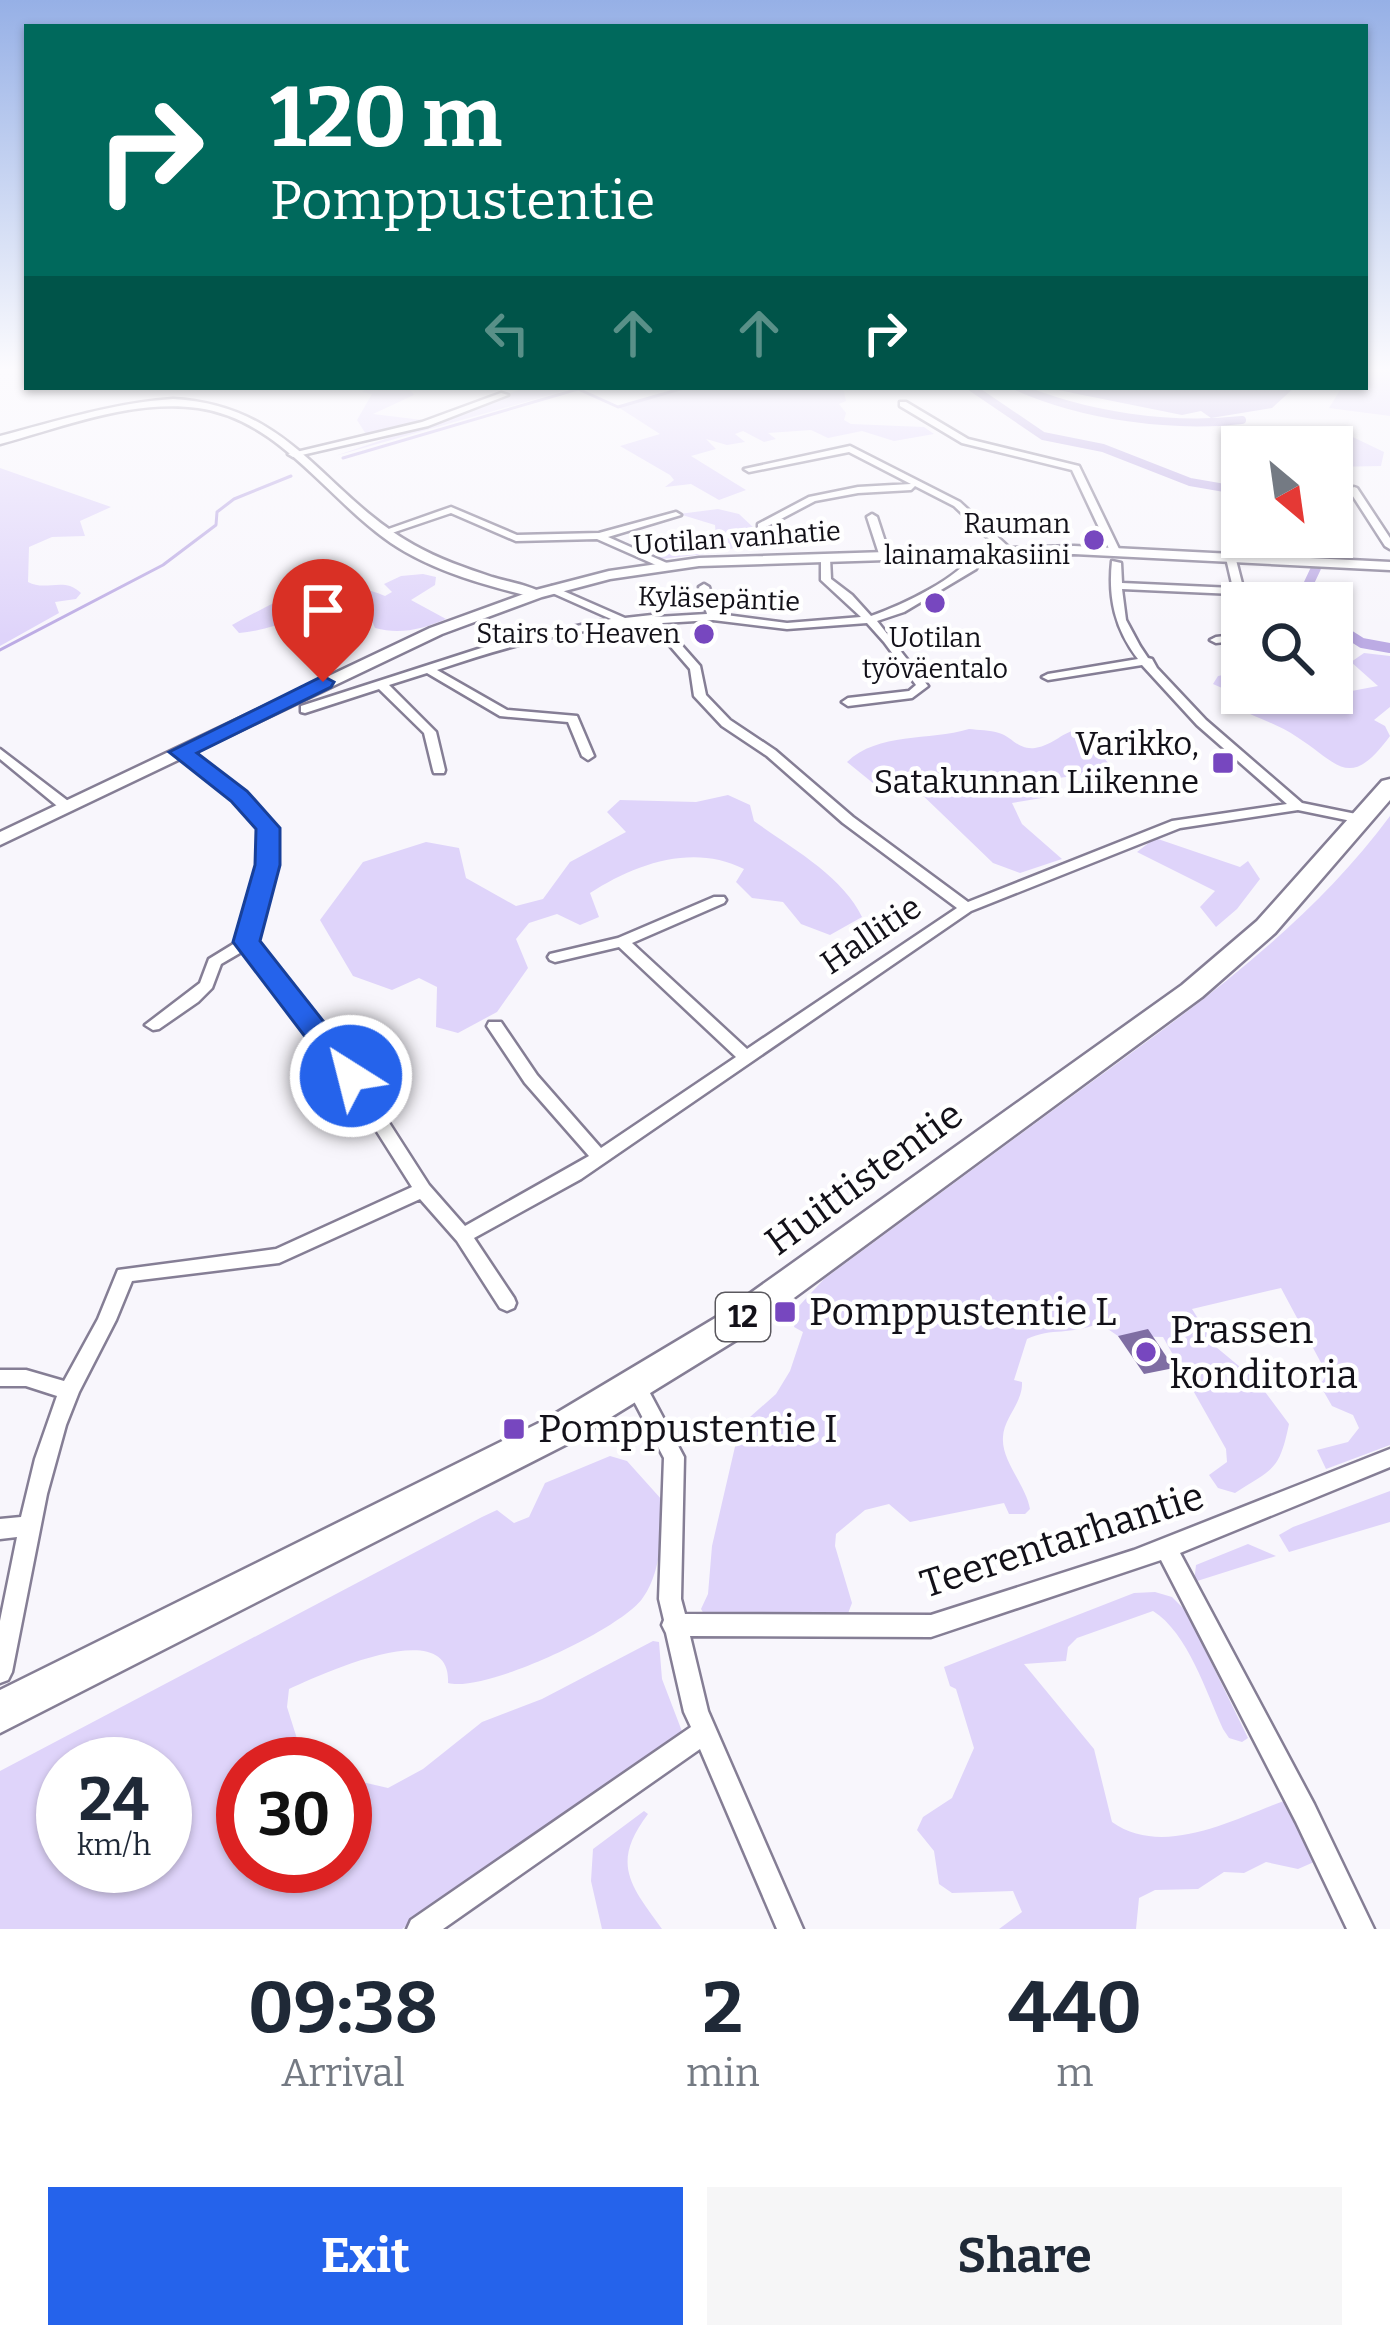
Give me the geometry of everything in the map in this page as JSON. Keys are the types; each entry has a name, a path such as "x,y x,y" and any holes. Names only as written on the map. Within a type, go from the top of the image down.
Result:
{"highway":[{"name":"Huittistentie","path":"0,1712 556,1432 636,1386 830,1256 1192,991 1267,927 1390,786"}],"main road":[{"path":"297,457 418,553 544,591"},
{"name":"Uotilan vanhatie","path":"0,839 436,631 544,591 665,566 825,558 1010,553 1221,558"},
{"name":"Uotilan vanhatie","path":"1231,558 1390,566"}],"street":[{"path":"749,469 809,457"},
{"path":"864,457 915,487 957,504 1010,553"},
{"path":"1031,457 1076,468 1116,557 1122,625 1148,661 1257,775 1298,806"},
{"path":"760,526 812,499 849,491 915,487"},
{"path":"1354,490 1390,546"},
{"path":"386,532 451,510 507,536 599,536 676,515"},
{"path":"872,517 885,557"},
{"path":"599,536 665,566"},
{"name":"Kyläsepäntie","path":"305,710 507,644 622,620 713,617 787,626 869,620 900,610 972,567 978,554"},
{"path":"825,558 826,580 869,620 915,676 921,692 848,702"},
{"path":"1231,558 1235,582"},
{"path":"1118,586 1221,590"},
{"path":"704,587 713,617"},
{"path":"544,591 622,620"},
{"path":"652,618 696,668 700,696 726,722 966,908"},
{"path":"1216,640 1221,639"},
{"path":"1048,677 1148,661"},
{"path":"428,669 505,713 573,719 588,757"},
{"path":"383,686 430,732 439,770"},
{"path":"152,1024 193,998 206,985 214,962 247,942 267,865 268,828 239,796 181,752"},
{"path":"0,753 67,807"},
{"name":"Hallitie","path":"463,1236 533,1200 966,908 1153,830 1298,806 1361,819"},
{"path":"555,957 622,942 719,900"},
{"path":"247,942 337,1055 423,1190 463,1236 507,1303"},
{"path":"622,942 745,1056"},
{"path":"495,1027 531,1079 598,1155"},
{"path":"0,1672 32,1525 69,1391 116,1305 125,1275 280,1256 423,1190"},
{"path":"0,1378 26,1378 69,1391"},
{"path":"636,1386 674,1456 670,1599 703,1733 790,1929"},
{"name":"Teerentarhantie","path":"673,1625 931,1626 1166,1548 1390,1459"},
{"path":"0,1529 32,1525"},
{"path":"1166,1548 1361,1929"},
{"path":"420,1929 703,1733"}],"shaded area":[{"path":"639,457 693,457 746,490 719,500 691,484 665,487 674,480"},
{"path":"1353,457 1383,457 1381,466 1353,467"},
{"path":"0,468 111,507 80,521 85,536 52,537 29,547 28,582 68,586 81,593 76,599 55,602 59,613 0,646"},
{"path":"718,509 739,514 755,529 738,547 661,559 645,551 716,537 715,525 679,514"},
{"path":"423,574 436,577 435,585 411,600 446,619 420,628 384,630 375,628 370,616 337,611 255,631 239,633 232,625 306,591 344,586 385,596 392,592 384,584"},
{"path":"1364,653 1390,656 1390,707 1374,720 1390,736 1364,763 1353,768 1334,763 1290,732 1251,714 1353,714 1353,691 1378,686 1353,661"},
{"path":"969,729 999,733 1029,748 1080,729 1114,770 1045,780 1048,797 1012,803 1022,824 1062,859 1020,873 993,863 913,786 879,788 847,762 874,746"},
{"path":"728,795 750,805 754,821 829,875 862,917 830,935 801,924 783,902 752,898 736,882 744,869 705,858 665,860 626,873 590,893 599,917 580,925 557,914 529,923 516,939 528,968 497,1012 458,1033 436,1027 437,987 419,978 392,990 353,976 320,920 363,862 426,842 459,848 466,878 516,906 543,899 570,862 626,832 607,812 620,800 696,802"},
{"path":"1390,816 1390,1445 1326,1469 1317,1450 1348,1442 1359,1428 1353,1415 1332,1406 1320,1385 1327,1374 1281,1288 1192,1309 1216,1347 1257,1381 1289,1424 1282,1452 1272,1467 1235,1493 1218,1488 1209,1475 1227,1462 1226,1449 1163,1337 1118,1336 1099,1323 1045,1333 1027,1339 1014,1380 1022,1382 1022,1390 1003,1437 1006,1455 1028,1500 1030,1509 1025,1514 1009,1514 1004,1503 910,1522 889,1504 865,1510 836,1534 835,1546 852,1603 847,1616 704,1614 712,1546 737,1438 790,1371 803,1332 794,1327 799,1306 824,1279 1247,964 1323,894"},
{"path":"1155,838 1240,867 1248,861 1260,879 1216,927 1200,907 1215,891 1137,852"},
{"path":"610,1456 627,1461 662,1500 657,1565 642,1599 607,1627 520,1669 466,1684 448,1683 444,1663 429,1652 382,1654 289,1689 287,1707 296,1737 216,1737 216,1893 372,1893 372,1784 388,1788 423,1769 482,1722 542,1699 653,1641 659,1642 662,1679 683,1734 402,1929 0,1929 0,1771 36,1752 36,1893 192,1893 192,1737 65,1737 482,1517 497,1510 514,1523 529,1517 545,1483"},
{"path":"1390,1491 1390,1522 1289,1552 1279,1535 1293,1527"},
{"path":"1248,1544 1276,1556 1194,1582 1196,1565"},
{"path":"1134,1593 1172,1597 1186,1611 1248,1738 1242,1742 1229,1738 1186,1648 1153,1611 1077,1638 1068,1647 1066,1661 1024,1664 1094,1749 1112,1822 1153,1837 1175,1836 1284,1801 1314,1862 1298,1869 1266,1862 1244,1873 1224,1872 1198,1889 1155,1890 1139,1898 1136,1929 999,1929 1022,1912 1013,1891 952,1893 939,1884 934,1851 917,1830 923,1817 952,1798 974,1748 956,1689 950,1686 944,1667"},
{"path":"644,1811 648,1814 630,1847 629,1874 662,1929 602,1929 591,1881 593,1849"}],"building":[{"name":"Prassen konditoria","path":"1148,1329 1174,1368 1144,1374 1118,1336"}],"waterway":[{"path":"1126,457 1190,482 1221,487"},
{"path":"0,650 163,565 216,525 217,512 234,499 291,476"},
{"path":"1309,582 1316,568"},
{"path":"1353,637 1390,648"}],"place":[{"name":"Rauman lainamakasiini","path":"1094,540"},
{"name":"Uotilan työväentalo","path":"935,603"},
{"name":"Stairs to Heaven","path":"704,634"},
{"name":"Varikko, Satakunnan Liikenne","path":"1223,763"},
{"name":"Pomppustentie L","path":"785,1312"},
{"name":"Prassen konditoria","path":"1146,1352"},
{"name":"Pomppustentie I","path":"514,1429"}],"route":[{"path":"323,682 181,752 239,796 268,828 267,865 247,942 351,1076"}]}
